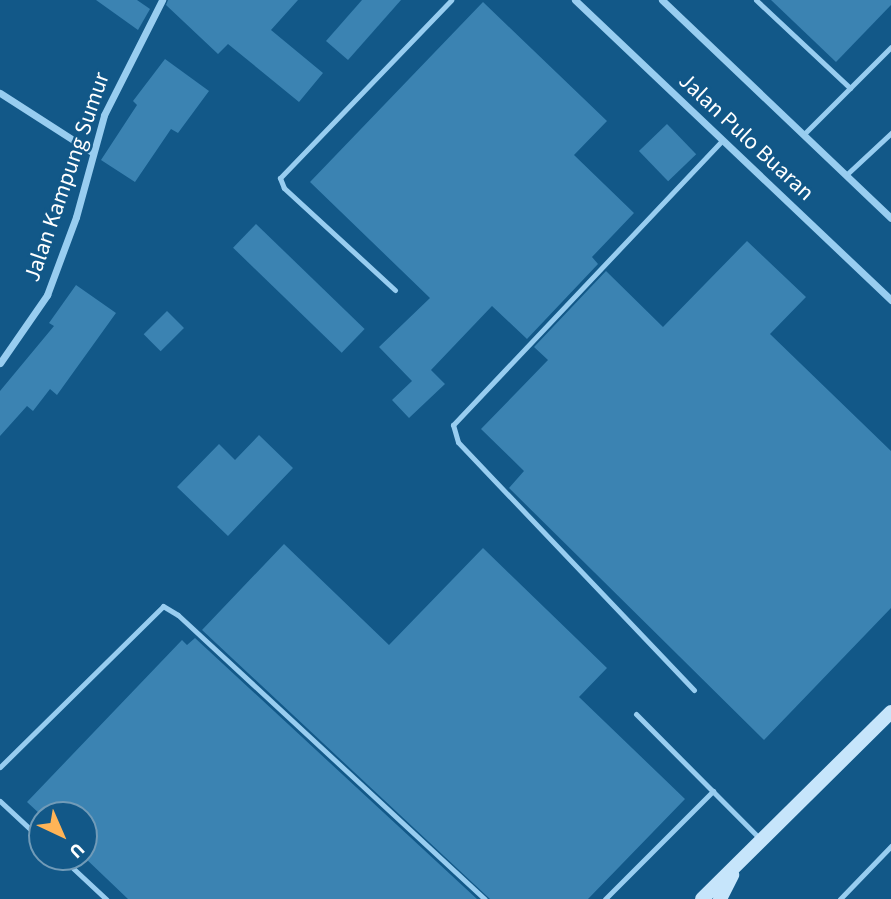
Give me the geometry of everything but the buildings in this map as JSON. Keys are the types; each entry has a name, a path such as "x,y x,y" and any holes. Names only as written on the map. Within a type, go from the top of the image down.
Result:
{"street":[{"name":"Jalan Kampung Sumur","path":"0,363 47,295 76,217 92,152 114,92 162,0"},
{"name":"Jalan Pulo Buaran","path":"575,0 891,300"},
{"name":"Jalan Pulo Buaran","path":"662,0 891,218"},
{"path":"0,93 92,152"},
{"path":"702,899 891,712"},
{"path":"720,899 737,864"}],"lane":[{"path":"395,290 284,188 280,178 451,0"},
{"path":"756,0 850,88"},
{"path":"804,134 891,47"},
{"path":"846,175 891,133"},
{"path":"694,690 458,442 453,425 722,141"},
{"path":"0,767 163,606 178,615 485,899"},
{"path":"636,714 761,840"},
{"path":"605,899 713,791"},
{"path":"0,801 28,826"},
{"path":"840,899 891,846"},
{"path":"76,871 106,899"}]}
